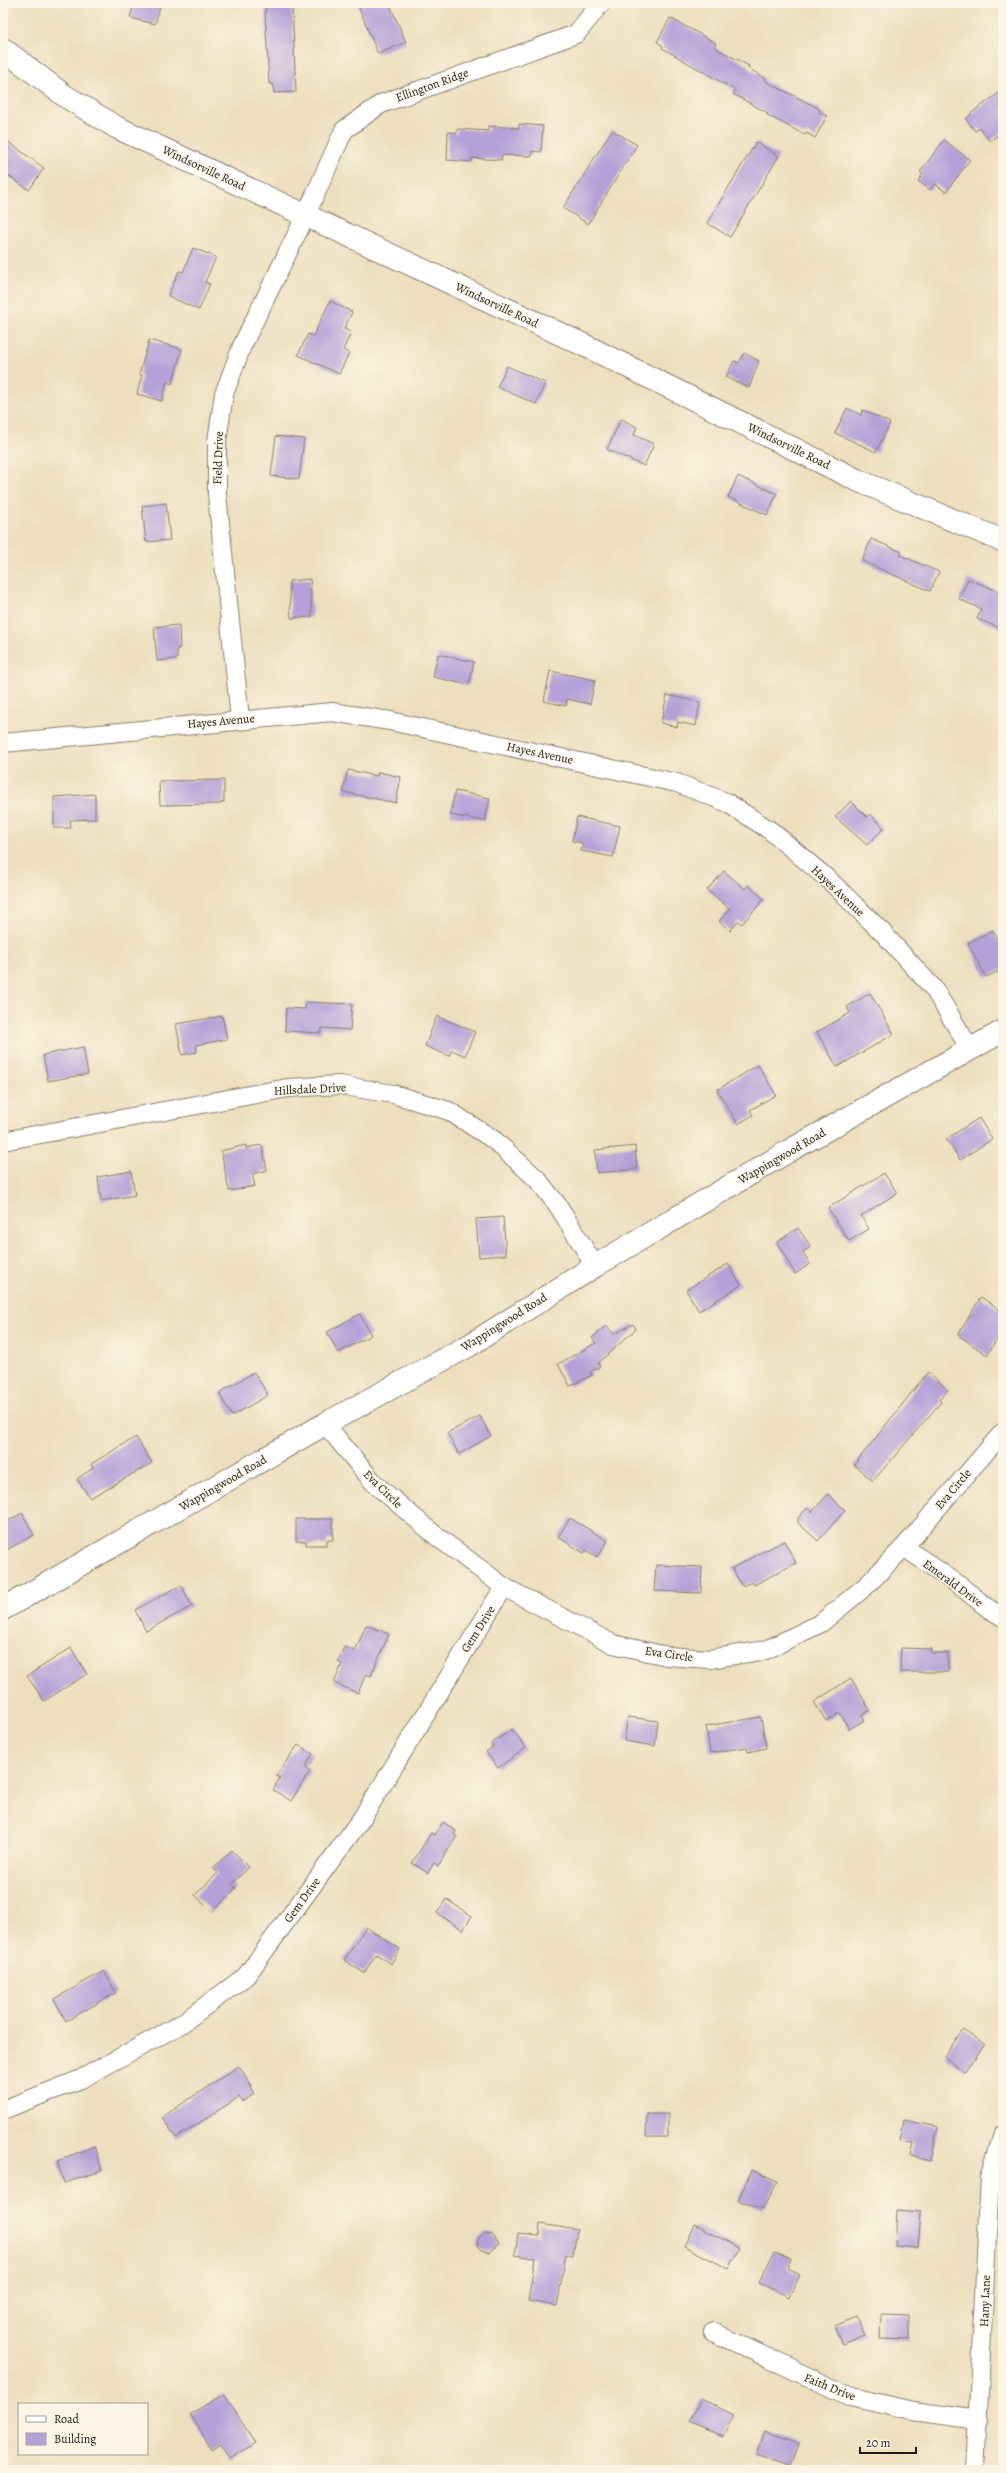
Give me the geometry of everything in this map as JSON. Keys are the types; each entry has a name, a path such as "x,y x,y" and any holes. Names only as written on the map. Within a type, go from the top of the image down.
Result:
{"main road":[{"name":"Windsorville Road","path":"3,49 65,96 116,127 586,346 858,480 1003,541"},
{"name":"Wappingwood Road","path":"3,1609 325,1424 470,1345 595,1266 787,1152 1003,1030"}],"street":[{"name":"Ellington Ridge","path":"306,215 344,130 381,104 576,34 601,3"},
{"name":"Field Drive","path":"240,719 217,494 217,441 224,394 242,346 306,215"},
{"name":"Hayes Avenue","path":"3,743 240,719 332,712 390,721 677,783 726,802 771,832 829,880 883,933 934,989 970,1049"},
{"name":"Hillsdale Drive","path":"3,1141 288,1088 339,1085 393,1094 449,1111 494,1140 537,1179 559,1207 595,1266"},
{"name":"Eva Circle","path":"325,1424 375,1484 435,1535 504,1587 613,1644 667,1656 709,1659 766,1650 821,1623 867,1585 904,1548 1003,1432"},
{"name":"Emerald Drive","path":"904,1548 959,1585 989,1609 1003,1617"},
{"name":"Gem Drive","path":"3,2110 81,2079 181,2024 246,1976 362,1818 504,1587"},
{"name":"Hany Lane","path":"976,2470 990,2177 1003,2134"},
{"name":"Faith Drive","path":"713,2332 851,2397 914,2411 979,2420"}],"building":[{"path":"134,3 161,3 155,24 130,18"},
{"path":"266,3 292,3 296,92 274,93 273,84 269,84 265,12"},
{"path":"357,3 389,3 406,42 378,54"},
{"path":"670,18 716,43 714,47 749,66 748,68 766,79 765,81 820,109 819,112 827,116 815,138 807,133 805,135 767,115 768,113 733,94 735,90 662,48 663,46 657,42"},
{"path":"1003,90 1003,131 990,141 980,128 975,131 966,119 971,115 970,114"},
{"path":"519,124 543,126 541,152 532,151 532,156 502,155 501,160 472,158 471,162 447,160 448,132 457,133 457,129 488,131 488,126 519,128"},
{"path":"612,130 637,145 588,224 563,208"},
{"path":"3,138 44,168 29,190 3,172"},
{"path":"944,140 970,160 946,192 935,184 930,190 918,181 923,174 920,172"},
{"path":"756,142 779,156 730,237 707,223"},
{"path":"193,248 216,257 205,282 210,284 199,310 168,296 179,271 183,272"},
{"path":"330,301 352,312 344,329 351,332 343,350 349,353 339,374 298,355 308,334 313,336"},
{"path":"149,340 182,349 172,384 167,382 162,401 137,394 142,375 139,375"},
{"path":"744,353 759,361 749,388 726,377 734,361 739,363"},
{"path":"507,366 545,383 536,404 497,387"},
{"path":"847,408 861,415 863,410 890,423 876,452 835,433"},
{"path":"621,419 637,427 634,435 654,444 644,466 607,449"},
{"path":"276,436 304,439 299,479 271,476"},
{"path":"738,476 777,494 767,515 728,497"},
{"path":"166,503 170,540 146,542 142,506"},
{"path":"871,539 902,552 900,555 939,572 930,591 862,561"},
{"path":"310,579 312,617 291,618 289,581"},
{"path":"968,579 1003,593 1003,629 977,619 981,609 959,599"},
{"path":"179,625 180,648 177,648 177,659 157,661 154,627"},
{"path":"438,654 474,662 469,685 433,677"},
{"path":"550,671 595,680 590,704 567,699 566,706 544,701"},
{"path":"667,695 700,702 696,726 678,722 677,727 661,723"},
{"path":"348,770 377,776 378,772 401,777 396,803 343,792"},
{"path":"224,780 224,802 221,802 221,804 160,805 159,781"},
{"path":"455,791 490,798 485,821 450,815"},
{"path":"95,794 95,819 70,820 71,828 54,828 54,797"},
{"path":"851,801 867,817 870,814 884,828 867,845 835,817"},
{"path":"577,817 620,826 613,857 581,851 583,843 572,841"},
{"path":"724,871 745,889 748,885 764,899 742,924 738,921 730,931 719,921 730,909 707,890"},
{"path":"993,930 1003,950 1003,969 986,977 968,943"},
{"path":"870,993 894,1034 837,1067 817,1032 850,1013 847,1007"},
{"path":"306,1002 352,1004 350,1030 322,1028 321,1033 285,1031 286,1008 305,1009"},
{"path":"222,1016 227,1039 196,1045 197,1052 182,1055 176,1024"},
{"path":"437,1016 475,1032 465,1056 452,1050 449,1056 425,1046"},
{"path":"83,1047 88,1074 48,1081 43,1055"},
{"path":"758,1065 776,1095 750,1110 753,1115 738,1124 717,1090"},
{"path":"979,1118 992,1139 960,1160 946,1139"},
{"path":"246,1145 246,1148 262,1145 267,1170 252,1174 255,1186 229,1191 221,1151"},
{"path":"635,1146 637,1169 597,1173 595,1150"},
{"path":"131,1171 135,1195 101,1201 98,1177"},
{"path":"884,1173 897,1193 861,1216 869,1229 849,1241 828,1208"},
{"path":"503,1217 506,1255 479,1257 476,1219"},
{"path":"798,1228 811,1247 803,1252 810,1264 795,1274 777,1242"},
{"path":"728,1264 741,1285 699,1311 686,1290"},
{"path":"981,1297 1003,1312 1003,1330 987,1355 958,1335"},
{"path":"360,1314 371,1335 338,1353 327,1332"},
{"path":"633,1324 636,1329 598,1363 600,1367 590,1372 592,1375 570,1386 558,1364 596,1343 592,1338 606,1326 614,1334"},
{"path":"254,1372 268,1395 232,1416 219,1393"},
{"path":"928,1372 948,1390 939,1400 941,1402 873,1481 854,1465"},
{"path":"480,1416 491,1436 459,1454 447,1433"},
{"path":"136,1437 152,1463 90,1498 77,1479 93,1468 91,1464"},
{"path":"828,1494 845,1510 818,1541 798,1523 798,1518 807,1508 812,1512"},
{"path":"22,1513 34,1535 3,1552 3,1524"},
{"path":"570,1518 608,1541 597,1557 586,1550 584,1553 558,1537"},
{"path":"296,1519 333,1519 333,1540 327,1540 327,1545 306,1545 306,1541 296,1541"},
{"path":"784,1541 796,1563 754,1585 752,1582 742,1586 732,1568"},
{"path":"656,1565 702,1567 701,1593 654,1591"},
{"path":"181,1585 192,1606 146,1631 135,1610"},
{"path":"366,1625 389,1634 371,1676 366,1674 358,1693 334,1683 342,1664 338,1662 344,1647 355,1651"},
{"path":"71,1648 87,1674 44,1701 27,1676"},
{"path":"901,1648 931,1649 931,1653 948,1653 948,1672 900,1672"},
{"path":"851,1678 870,1710 862,1715 865,1720 849,1729 840,1713 826,1721 814,1702"},
{"path":"628,1717 658,1721 655,1746 624,1741"},
{"path":"761,1717 766,1748 748,1752 747,1747 710,1753 706,1726"},
{"path":"512,1729 526,1748 498,1768 486,1752 493,1747 491,1744"},
{"path":"298,1745 313,1754 305,1767 310,1771 291,1801 273,1790 280,1778 276,1776"},
{"path":"443,1822 456,1831 454,1834 457,1836 438,1866 434,1863 428,1873 412,1863 431,1833 435,1835"},
{"path":"232,1850 249,1867 232,1884 236,1888 212,1912 195,1895 218,1873 213,1868"},
{"path":"446,1899 472,1916 463,1930 437,1913"},
{"path":"366,1927 400,1949 391,1964 376,1954 364,1973 344,1960"},
{"path":"104,1971 116,1993 66,2021 54,1999"},
{"path":"963,2029 985,2044 965,2072 944,2057"},
{"path":"239,2066 252,2086 250,2087 254,2094 242,2102 239,2097 176,2138 162,2117"},
{"path":"647,2114 668,2114 668,2137 646,2137"},
{"path":"904,2120 938,2127 931,2161 910,2156 913,2143 900,2141"},
{"path":"94,2146 102,2171 64,2183 57,2161"},
{"path":"752,2170 777,2182 762,2210 738,2200"},
{"path":"897,2210 921,2212 918,2248 895,2246"},
{"path":"540,2224 577,2230 573,2256 566,2254 557,2306 528,2301 535,2258 515,2255 518,2234 539,2236"},
{"path":"694,2225 740,2248 729,2269 684,2246"},
{"path":"485,2233 492,2234 499,2244 489,2252 482,2250 477,2244 479,2237"},
{"path":"774,2252 791,2260 787,2268 800,2275 789,2297 759,2283"},
{"path":"881,2314 909,2315 909,2340 880,2339"},
{"path":"857,2317 865,2336 842,2345 834,2326"},
{"path":"224,2394 255,2443 230,2459 221,2444 212,2450 190,2414"},
{"path":"701,2399 734,2415 723,2437 690,2421"},
{"path":"765,2431 799,2443 791,2466 757,2455"}]}
